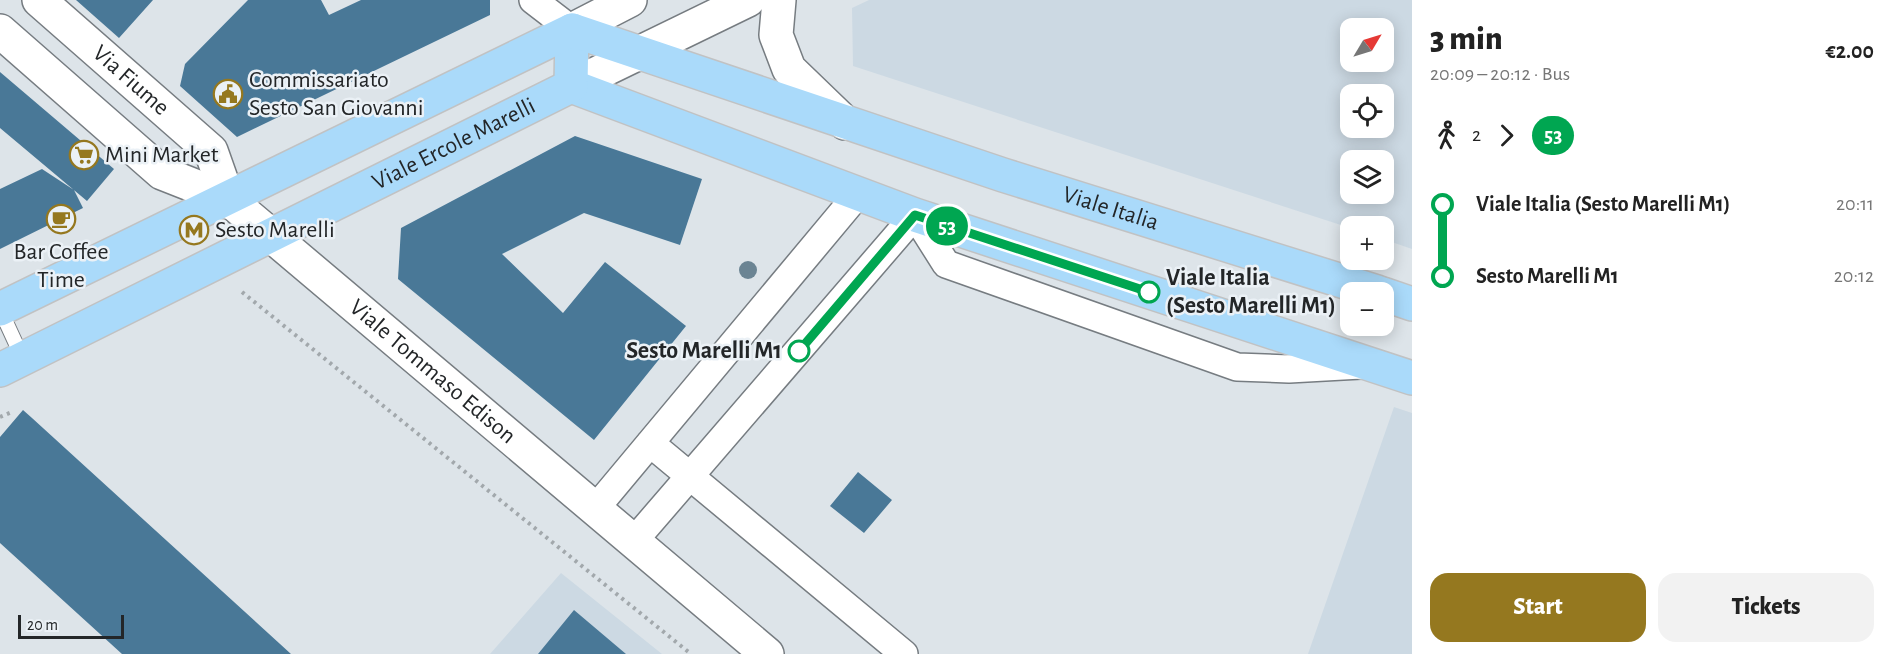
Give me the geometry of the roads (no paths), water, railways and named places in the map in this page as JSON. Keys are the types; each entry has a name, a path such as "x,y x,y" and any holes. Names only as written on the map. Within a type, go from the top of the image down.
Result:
{"main road":[{"name":"Viale Ercole Marelli","path":"0,309 572,30"},
{"path":"640,53 572,30 571,86 915,215 1412,378"},
{"name":"Viale Italia","path":"640,53 845,123 1346,282"},
{"name":"Viale Ercole Marelli","path":"11,364 571,86"},
{"path":"1394,297 1412,303"}],"street":[{"name":"Via Fiume","path":"39,0 212,151 228,199"},
{"path":"533,0 572,30"},
{"name":"Viale Ercole Marelli","path":"572,30 630,0"},
{"name":"Viale Ercole Marelli","path":"571,86 748,0"},
{"name":"Viale Italia","path":"779,0 776,35 789,69 845,123"},
{"name":"Via Fiume","path":"0,31 162,173 228,199"},
{"path":"595,509 858,194"},
{"path":"228,199 269,235"},
{"path":"633,542 915,215 946,264 1237,367 1289,369 1373,365"},
{"name":"Viale Tommaso Edison","path":"269,235 766,654"},
{"path":"650,443 904,654"}],"lane":[{"name":"Viale Ercole Marelli","path":"0,309 11,364"}],"place":[{"name":"Commissariato Sesto San Giovanni","path":"228,94"},
{"name":"Mini Market","path":"84,155"},
{"name":"Bar Coffee Time","path":"61,219"},
{"name":"Sesto Marelli","path":"194,230"},
{"name":"Viale Italia (Sesto Marelli M1)","path":"1149,292"},
{"name":"Sesto Marelli M1","path":"799,351"}]}
